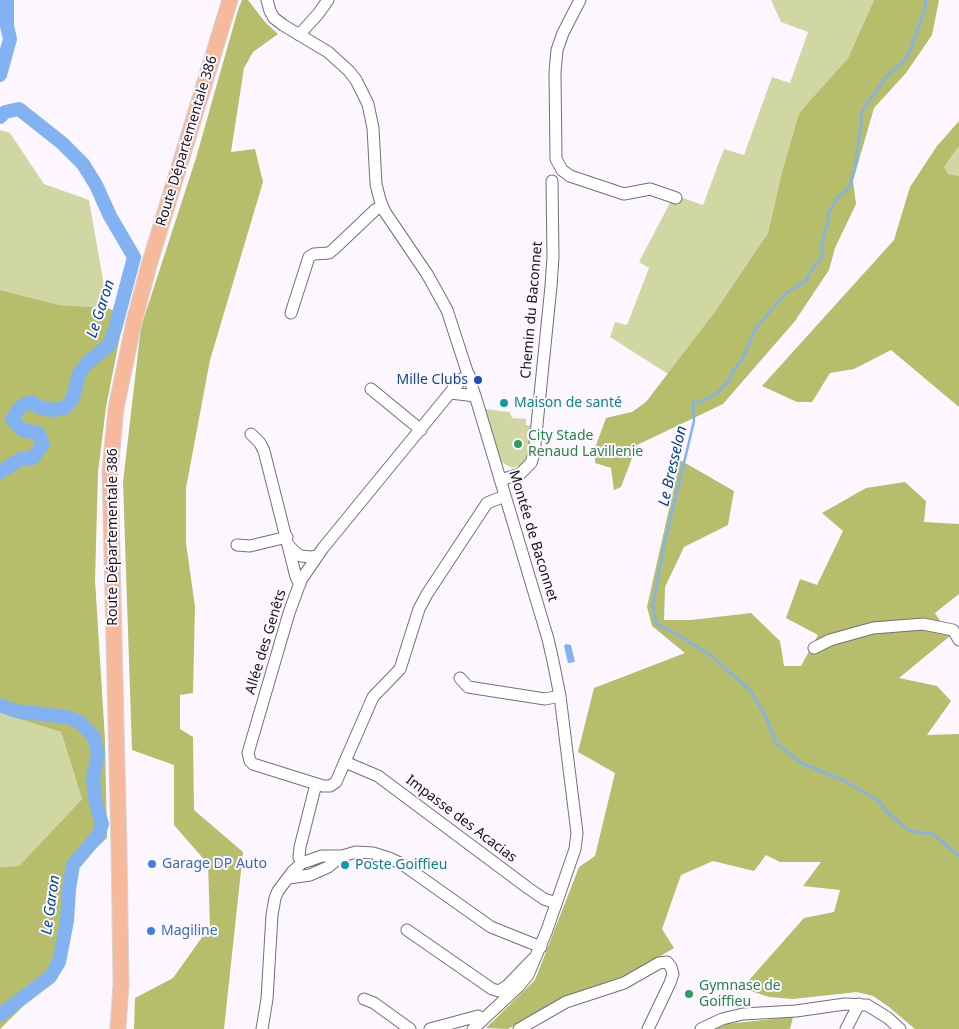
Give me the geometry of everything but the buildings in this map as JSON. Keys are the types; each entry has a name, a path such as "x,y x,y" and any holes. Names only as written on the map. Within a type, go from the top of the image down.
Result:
{"main road":[{"name":"Route Départementale 386","path":"118,1029 121,984 110,471 116,408 134,322 149,265 230,0"}],"street":[{"name":"Montée de Baconnet","path":"266,0 274,18 339,61 356,80 363,93 371,115 376,201 427,274 447,310 469,375 548,639 560,696 577,833 575,849 539,952 528,975 519,986 473,1029"},
{"path":"299,35 328,0"},
{"path":"580,0 563,33 557,50 555,78 556,159 562,170 570,176 624,194 650,189 676,198"},
{"name":"Chemin du Baconnet","path":"500,480 520,474 531,463 534,454 551,286 553,248 552,181"},
{"path":"291,313 309,257 314,254 329,253 334,249 375,210 376,201"},
{"name":"Allée des Genêts","path":"316,784 257,766 250,761 248,753 289,613 300,584 317,556 462,379 469,375"},
{"path":"372,389 421,430"},
{"path":"451,393 475,396"},
{"path":"251,434 264,451 296,577 300,584"},
{"path":"302,863 299,857 303,830 316,784 326,786 336,782 373,697 400,669 420,609 427,594 487,503 505,496"},
{"path":"288,542 296,554 311,557 317,556"},
{"path":"237,545 250,546 288,542"},
{"path":"814,648 830,640 873,628 923,624 953,630 959,640"},
{"path":"460,678 468,687 545,699 560,696"},
{"name":"Impasse des Acacias","path":"345,762 378,776 528,888 544,899 556,903"},
{"path":"262,1029 267,999 273,906 278,891 293,871 302,863 322,856 342,856 356,852 373,853 389,858 402,864 491,927 539,952 507,986 499,991 492,989 407,930"},
{"path":"289,878 310,875 328,867 342,856"},
{"path":"519,1029 566,1002 624,983 660,963 667,962 673,974 648,1029"},
{"path":"364,999 374,1002 410,1029"},
{"path":"701,1029 722,1019 743,1014 796,1011 845,1004 867,1005 888,1018 900,1029"},
{"path":"846,1029 859,1004"},
{"path":"430,1029 478,1016 483,1019"}],"green space":[{"path":"242,0 248,0 265,22 278,34 253,52 244,68 231,152 255,149 263,182 210,360 186,488 186,543 195,607 193,693 180,695 180,729 193,737 194,810 243,852 224,1029 134,1029 135,998 173,978 210,926 208,864 174,825 174,765 132,750 123,482 141,327 196,158"},
{"path":"771,0 874,0 848,58 799,113 782,172 768,233 714,313 668,374 610,337 615,322 627,325 649,268 639,262 674,195 703,205 724,149 744,155 772,77 790,83 808,32 781,22"},
{"path":"874,0 939,0 932,35 906,73 874,108 853,181 856,204 835,248 829,270 795,321 723,404 637,445 621,487 614,490 611,468 595,463 595,448 606,418 632,412 646,402 714,313 768,233 782,172 799,113 848,58"},
{"path":"959,121 959,146 944,167 948,174 959,176 959,407 891,350 854,369 830,373 812,402 797,402 762,386 894,240 910,187 937,146"},
{"path":"0,130 10,133 44,184 89,200 108,308 59,305 0,290"},
{"path":"959,146 959,176 948,174 944,167"},
{"path":"0,290 59,305 108,308 124,316 106,407 98,472 95,580 105,740 107,838 75,868 67,948 55,975 0,1029 0,867 19,866 82,799 61,732 0,713"},
{"path":"485,409 510,412 512,418 526,419 526,425 532,426 528,457 522,465 512,468 501,462"},
{"path":"680,460 734,491 728,525 684,547 665,587 664,620 691,620 751,613 780,641 784,666 801,666 818,635 786,618 800,579 817,585 843,531 822,513 866,488 905,482 926,501 924,522 959,524 959,594 935,613 950,636 899,678 937,686 951,701 927,735 959,734 959,1029 915,1029 873,996 857,992 793,999 769,997 742,988 804,918 834,912 840,890 803,886 821,862 780,862 766,855 754,871 713,861 681,875 662,929 674,948 628,975 561,998 508,1029 486,1028 535,980 579,867 595,856 615,773 578,752 594,688 685,653 652,626 647,607"},
{"path":"0,713 61,732 82,799 19,866 0,867"},
{"path":"793,1017 790,1029 716,1029 726,1024"}],"water":[{"path":"566,644 571,645 575,662 568,663 564,646"}],"waterway":[{"name":"Le Garon","path":"0,75 10,39 7,26 7,0"},
{"name":"Le Bresselon","path":"926,0 911,49 904,61 886,77 861,115 855,168 850,185 836,199 828,214 828,223 821,248 823,255 805,282 786,293 756,328 742,360 734,369 729,381 717,393 702,401 693,403 694,421 664,546 653,605 656,624 709,654 750,690 765,715 776,743 801,763 843,780 879,801 887,812 910,831 933,834 959,856"},
{"name":"Le Garon","path":"0,117 5,112 19,109 62,143 83,164 134,257 109,345 87,363 79,374 73,398 65,408 53,410 41,408 31,402 21,406 12,419 22,430 38,433 43,444 33,458 21,459 0,472"},
{"name":"Le Garon","path":"0,705 16,711 66,717 80,722 94,737 98,754 93,779 96,804 102,824 99,834 73,865 67,921 59,962 50,977 0,1015"}],"place":[{"name":"Mille Clubs","path":"478,380"},
{"name":"Maison de santé","path":"504,403"},
{"name":"City Stade Renaud Lavillenie","path":"518,444"},
{"name":"Garage DP Auto","path":"152,864"},
{"name":"Poste Goiffieu","path":"345,865"},
{"name":"Magiline","path":"151,931"},
{"name":"Gymnase de Goiffieu","path":"689,994"}]}
